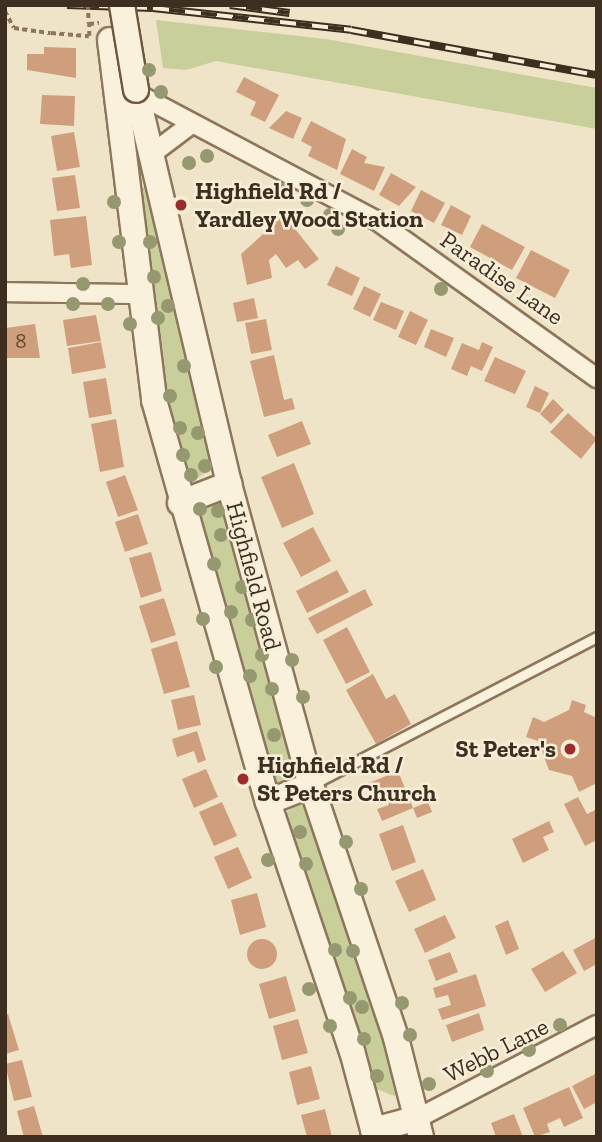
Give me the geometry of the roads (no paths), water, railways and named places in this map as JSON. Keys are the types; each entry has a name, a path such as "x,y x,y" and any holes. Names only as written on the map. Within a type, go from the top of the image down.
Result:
{"street":[{"name":"Highfield Road","path":"106,5 100,38 126,92 149,156 229,484 311,785 419,1127"},
{"name":"Highfield Road","path":"122,5 138,294 154,400 180,503 268,803 374,1133"},
{"name":"Paradise Lane","path":"126,92 190,125 231,140 376,220 595,373"},
{"path":"149,156 190,125"},
{"path":"5,292 138,294"},
{"path":"180,503 229,484"},
{"path":"268,803 311,785"},
{"name":"Webb Lane","path":"419,1127 597,1025"},
{"path":"374,1133 419,1127"}],"lane":[{"path":"311,785 597,637"}],"railway":[{"path":"67,5 153,8 351,30 597,75"},
{"path":"230,5 289,13"}],"place":[{"name":"Highfield Rd / Yardley Wood Station","path":"181,205"},
{"name":"St Peter's","path":"570,749"},
{"name":"Highfield Rd / St Peters Church","path":"243,779"}]}
